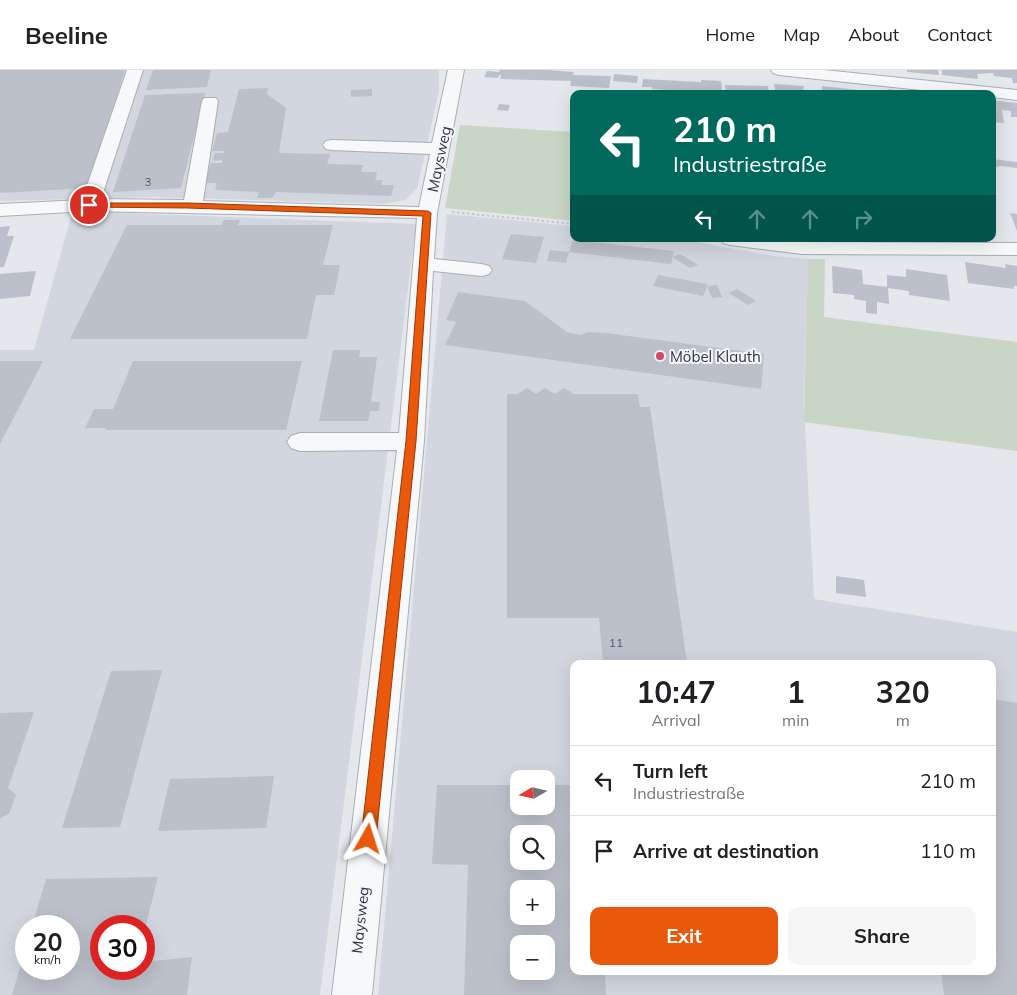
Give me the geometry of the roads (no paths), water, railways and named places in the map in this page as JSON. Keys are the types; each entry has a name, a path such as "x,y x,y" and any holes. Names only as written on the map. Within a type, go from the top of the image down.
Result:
{"street":[{"path":"89,205 98,188 135,70"},
{"name":"Maysweg","path":"352,995 411,441 428,213 456,70"},
{"path":"779,70 969,90"},
{"path":"996,93 1017,95"},
{"path":"193,206 210,101"},
{"path":"332,145 442,149"},
{"path":"0,210 89,205 428,213"},
{"path":"754,242 802,248 1017,249"},
{"path":"424,264 482,270"},
{"path":"300,442 411,441"}],"place":[{"name":"Möbel Klauth","path":"660,356"}]}
